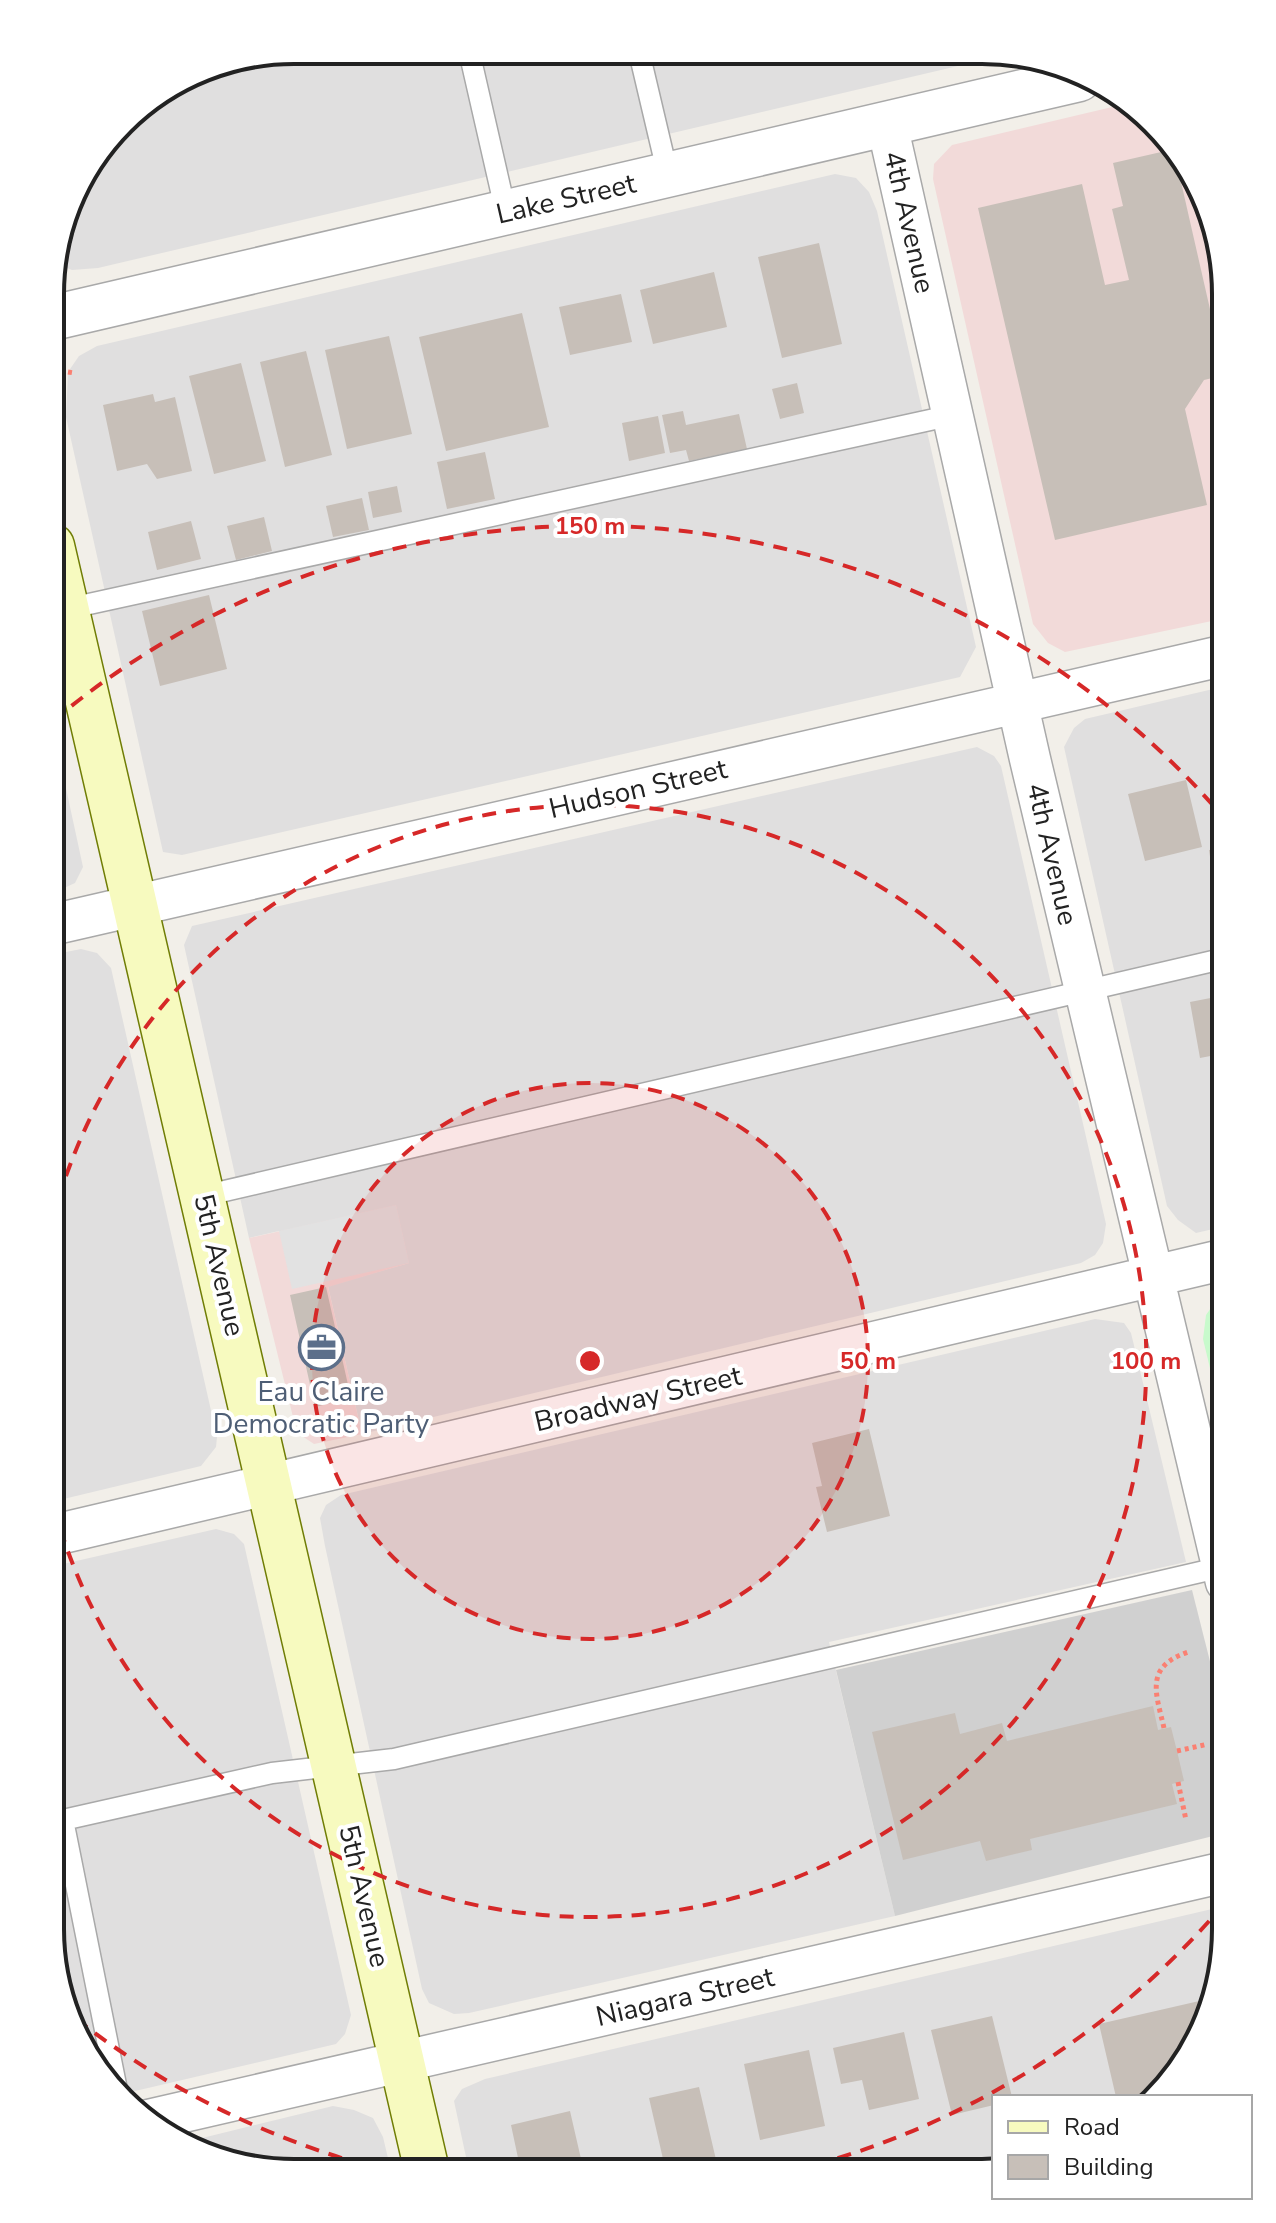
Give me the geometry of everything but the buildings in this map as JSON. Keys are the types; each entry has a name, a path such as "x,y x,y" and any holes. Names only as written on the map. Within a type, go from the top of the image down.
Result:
{"main road":[{"name":"5th Avenue","path":"64,600 424,2159"}],"street":[{"name":"Lake Street","path":"64,315 1069,81"},
{"name":"4th Avenue","path":"887,124 1084,991 1212,1523"},
{"name":"Hudson Street","path":"64,922 1212,658"},
{"name":"Broadway Street","path":"64,1533 1212,1262"},
{"name":"Niagara Street","path":"162,2117 1212,1875"}],"lane":[{"path":"472,64 506,213"},
{"path":"642,64 668,175"},
{"path":"66,609 953,415"},
{"path":"203,1196 1212,961"},
{"path":"64,1819 272,1773 394,1759 1212,1577"},
{"path":"64,1852 113,2071"}],"path":[{"path":"1164,1728 1156,1680 1166,1662 1188,1652"},
{"path":"1177,1751 1208,1744"},
{"path":"1178,1782 1186,1820"}],"shaded area":[{"path":"279,64 966,64 98,268 66,268 66,264 81,206 95,179 121,142 154,111 179,95 206,81 249,68"},
{"path":"1115,106 1155,142 1188,192 1204,234 1212,294 1212,621 1065,652 1048,643 1033,624 933,179 934,164 952,145"},
{"path":"835,174 856,178 869,192 877,211 976,647 960,677 182,855 163,852 66,417 68,372 79,356 97,346"},
{"path":"1212,689 1212,1229 1196,1233 1178,1220 1167,1206 1064,747 1074,728 1085,719"},
{"path":"977,747 994,756 1001,766 1106,1224 1103,1243 1095,1255 1081,1263 362,1434 328,1286 409,1263 279,1231 249,1238 184,945 192,926"},
{"path":"64,779 83,867 75,883 64,888"},
{"path":"81,949 97,953 111,968 217,1437 216,1447 201,1466 64,1499 64,952"},
{"path":"396,1205 409,1263 328,1287 362,1434 314,1444 302,1436 293,1417 249,1238"},
{"path":"396,1205 409,1263 292,1289 279,1231"},
{"path":"1095,1319 1124,1323 1131,1333 1186,1562 829,1642 895,1916 469,2013 454,2014 429,2003 422,1989 325,1546 320,1518 326,1505 341,1495"},
{"path":"216,1529 234,1534 244,1544 351,2015 345,2034 336,2044 131,2092 95,2044 76,2003 68,1974 64,1929 64,1564"},
{"path":"1192,1590 1212,1669 1212,1836 895,1916 836,1670"},
{"path":"1212,1909 1212,1944 1200,2003 1181,2044 1145,2092 1142,2095 992,2095 992,2159 466,2159 454,2101 462,2089 485,2079"},
{"path":"333,2106 373,2118 383,2137 388,2159 264,2157 234,2151 200,2139"}],"green space":[{"path":"1212,1306 1212,1377 1203,1339 1206,1315"}],"place":[{"name":"Eau Claire Democratic Party","path":"321,1347"}]}
